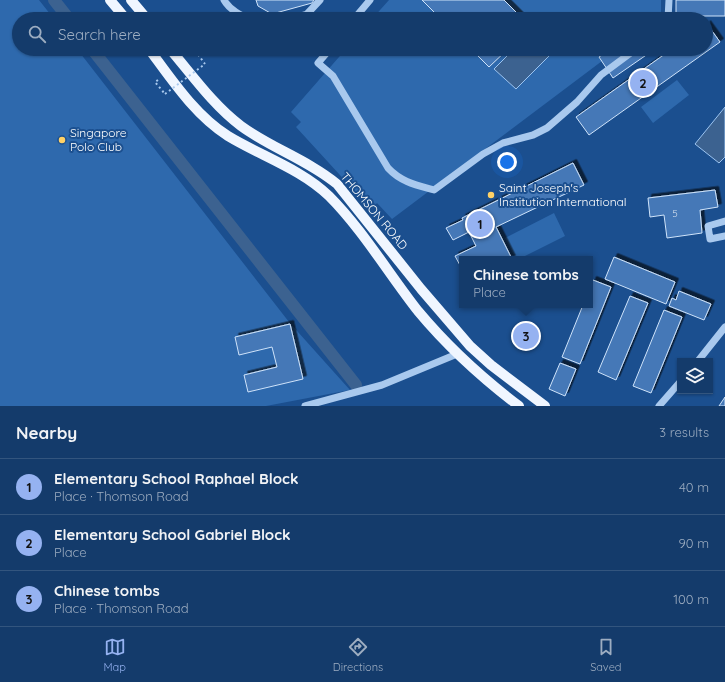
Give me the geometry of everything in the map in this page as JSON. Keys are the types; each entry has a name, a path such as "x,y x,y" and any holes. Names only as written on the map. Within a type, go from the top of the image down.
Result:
{"main road":[{"path":"110,0 120,12"},
{"path":"131,0 141,12"},
{"name":"THOMSON ROAD","path":"154,56 184,95 211,124 252,150 290,169 314,184 329,197 419,312 457,354 495,388 519,406"},
{"name":"THOMSON ROAD","path":"176,56 230,117 273,146 321,170 337,184 421,289 470,346 491,365 545,406"}],"street":[{"path":"224,0 227,5 237,12"},
{"path":"309,12 320,0"},
{"path":"360,12 370,0"},
{"path":"668,12 669,0"},
{"path":"324,56 318,63 333,76 388,168 396,176 409,183 434,190 483,154 503,143 533,135 547,128 577,102 601,75 627,56"},
{"path":"725,221 708,226 710,239 725,236"},
{"path":"700,358 725,327"},
{"path":"305,406 374,388 457,354"},
{"path":"659,406 677,385"}],"path":[{"path":"161,78 155,82 165,94 205,64 198,56"}],"shaded area":[{"name":"Singapore Polo Club","path":"0,0 39,0 48,12 12,12 12,56 82,56 289,322 350,390 266,406 0,406"},
{"path":"389,0 661,0 661,12 378,12"},
{"path":"340,56 609,56 392,219 377,203 371,209 296,127 301,122 291,112"},
{"path":"507,56 549,56 516,89 494,69"},
{"path":"677,80 689,95 653,123 641,107"},
{"path":"725,107 725,157 719,163 695,144"},
{"path":"554,213 565,236 525,256 514,256 505,238"}],"building":[{"path":"256,0 314,0 312,3 279,12 268,12 258,6"},
{"path":"422,0 504,0 516,12 434,12"},
{"path":"676,0 725,0 725,16 713,16 713,12 676,12"},
{"path":"713,32 720,42 713,47"},
{"path":"478,56 501,56 489,67"},
{"path":"600,56 645,56 613,78 599,57"},
{"path":"662,56 700,56 589,135 576,117"},
{"path":"573,163 584,185 496,227 510,256 459,256 459,263 455,256 476,246 469,232 453,240 446,228 463,220 462,218"},
{"path":"715,190 718,207 700,210 702,233 667,238 664,215 650,217 648,198"},
{"path":"614,257 675,282 666,304 605,279"},
{"path":"593,280 611,287 580,364 562,357 582,308 593,308"},
{"path":"679,291 711,304 704,320 669,306 672,298 676,300"},
{"path":"630,296 648,303 616,380 598,372"},
{"path":"664,310 682,317 651,393 633,386"},
{"path":"290,324 303,379 248,392 244,375 277,367 272,347 239,355 235,337"},
{"path":"560,363 576,369 565,396 549,389"},
{"path":"725,397 725,406 719,406"}],"waterway":[{"path":"54,0 63,12"},
{"path":"98,56 356,385"}],"place":[{"name":"Elementary School Gabriel Block","path":"643,83"},
{"name":"Singapore Polo Club","path":"62,140"},
{"name":"Saint Joseph's Institution International","path":"491,195"},
{"name":"Elementary School Raphael Block","path":"480,224"},
{"name":"Chinese tombs","path":"526,336"}]}
